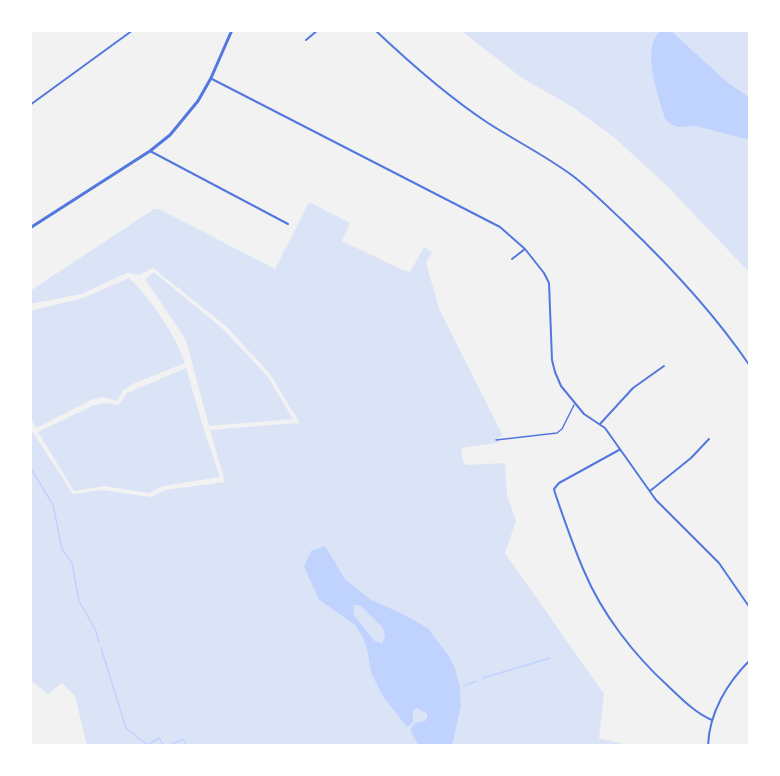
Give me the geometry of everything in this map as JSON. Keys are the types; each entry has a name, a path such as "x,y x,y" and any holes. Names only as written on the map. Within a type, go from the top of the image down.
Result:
{"street":[{"path":"30,105 134,30"},
{"path":"30,228 150,152 170,135 189,114 211,78 232,30"},
{"path":"306,40 318,30"},
{"path":"375,30 448,95 561,168 589,189 665,264 721,326 750,366"},
{"path":"211,78 500,227 525,249 549,283 553,366 561,386 584,414 600,424 650,492 671,516 719,563 750,608"},
{"path":"150,152 288,224"},
{"path":"512,259 525,249"},
{"path":"600,424 633,388 664,366"},
{"path":"650,492 709,440"},
{"path":"620,450 559,483 554,489 555,493 583,570 612,621 660,679 698,712 712,720"},
{"path":"708,746 712,720 721,698 750,660"}],"lane":[{"path":"496,440 557,433 562,429 574,404"}],"shaded area":[{"path":"460,30 750,30 750,273 667,186 616,139 571,106 522,78"},
{"path":"309,202 350,223 342,241 403,270 410,272 424,247 432,252 426,263 440,311 503,436 500,437 498,443 461,448 463,462 467,465 505,463 507,495 516,521 505,553 604,694 599,738 632,746 452,746 461,707 460,687 449,656 428,628 370,599 345,579 324,546 304,567 319,600 355,625 363,636 371,673 382,695 413,711 417,708 427,714 419,746 87,746 75,696 62,683 48,694 30,680 30,428 73,494 103,490 151,497 165,490 225,482 210,430 298,424 299,422 270,374 227,327 153,268 139,275 127,273 81,294 30,304 30,291 154,209 159,209 275,269"},
{"path":"154,272 224,330 268,377 293,419 209,426 186,340 145,279"},
{"path":"129,278 162,318 185,363 135,383 123,390 117,401 102,397 91,400 36,428 30,416 30,311 83,298"},
{"path":"186,368 220,477 163,486 149,493 104,486 74,491 38,432 94,405 103,403 119,405 127,393"},
{"path":"354,605 361,606 382,627 385,635 382,643 375,641 354,615"}],"water":[{"path":"661,30 670,30 728,83 750,98 750,140 696,126 677,127 669,123 658,97 652,72 652,48"},
{"path":"325,546 345,579 370,599 428,628 449,656 460,687 461,707 452,746 419,746 410,730 415,723 425,721 427,714 417,708 413,711 413,722 407,727 382,695 371,673 362,636 355,625 319,600 304,567 311,551","holes":["354,605 361,606 382,627 385,635 382,643 375,641 354,615"]}],"waterway":[{"path":"30,467 53,505 62,549 72,563 79,601 96,631 99,642"},
{"path":"101,648 126,728 147,745 159,738 164,746"},
{"path":"483,678 550,658"},
{"path":"464,686 476,681"},
{"path":"167,746 183,739 187,746"}]}
